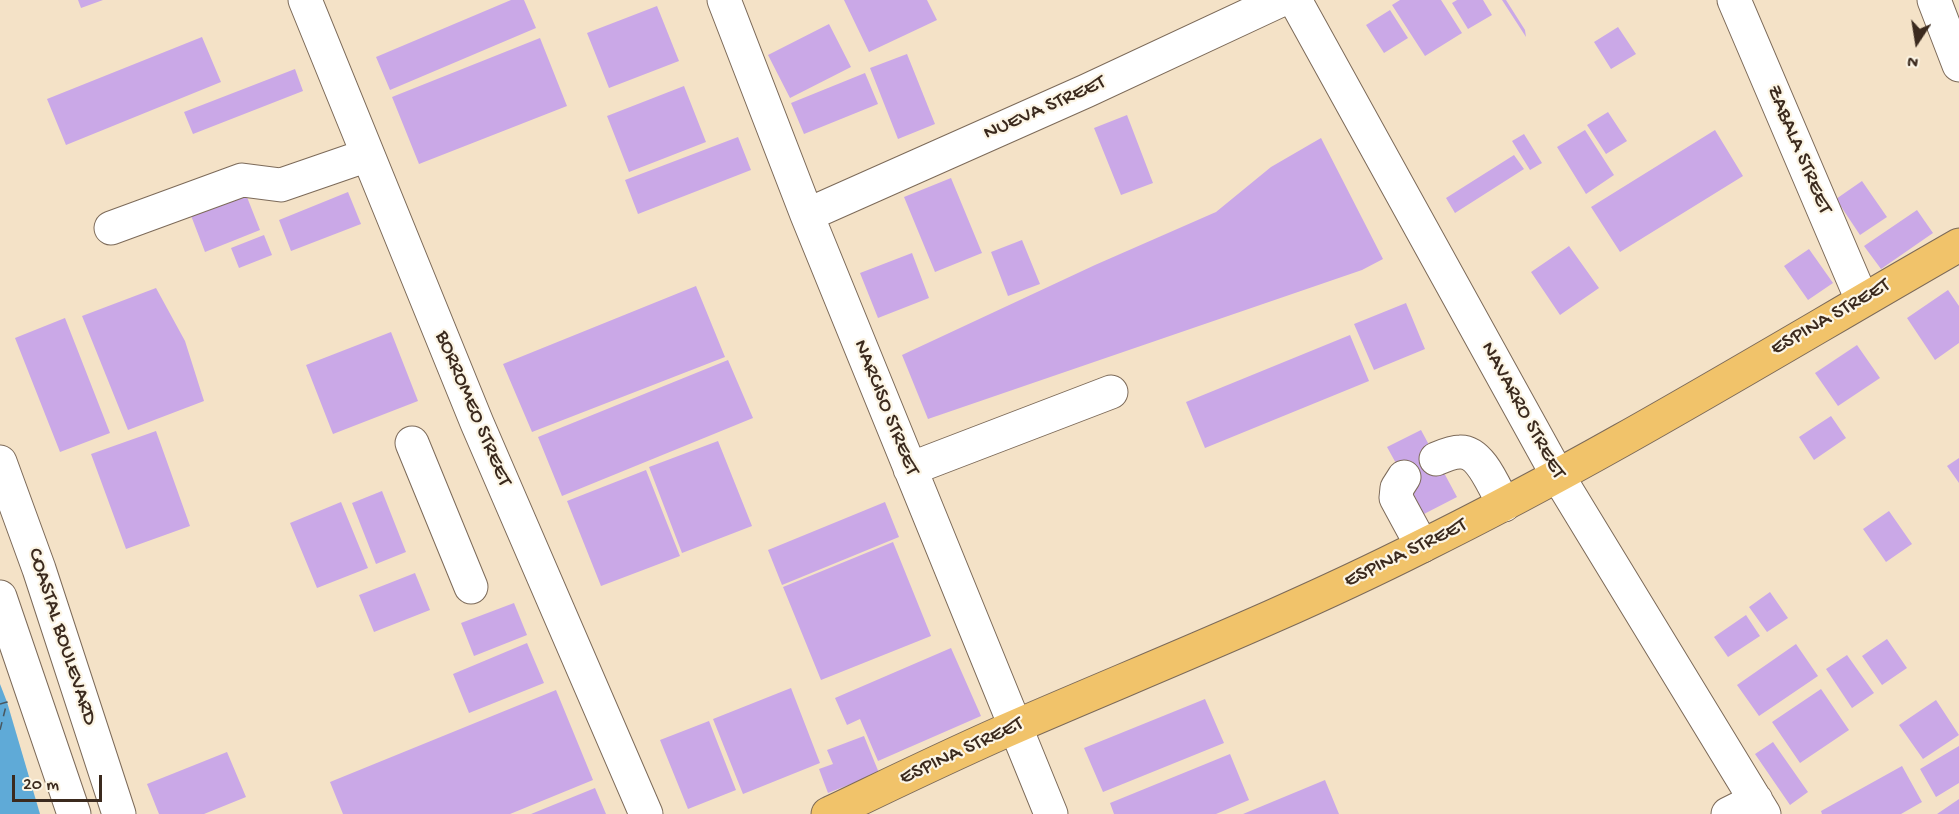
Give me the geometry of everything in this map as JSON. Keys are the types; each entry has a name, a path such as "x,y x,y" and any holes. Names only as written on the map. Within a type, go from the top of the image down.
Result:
{"main road":[{"name":"ESPINA STREET","path":"828,814 1015,727 1335,590 1504,505 1959,245"}],"street":[{"name":"BORROMEO STREET","path":"305,0 477,423 646,814"},
{"name":"NARCISO STREET","path":"724,0 807,215 1050,814"},
{"name":"NUEVA STREET","path":"807,215 1086,91 1281,0"},
{"name":"NAVARRO STREET","path":"1295,0 1558,476 1749,809"},
{"name":"ZABALA STREET","path":"1734,0 1862,300"},
{"path":"1934,0 1959,65"},
{"path":"111,228 242,180 281,185 368,155"},
{"path":"910,469 1111,393"},
{"path":"412,443 471,588"},
{"path":"1436,459 1460,452 1472,454 1479,460 1504,505"},
{"name":"COASTAL BOULEVARD","path":"0,462 39,569 119,814"},
{"path":"1404,477 1397,488 1396,498 1422,546"},
{"path":"0,580 39,569"},
{"name":"COASTAL BOULEVARD","path":"0,597 74,814"}],"water":[{"path":"0,684 7,702 40,814 0,814"}],"building":[{"path":"78,0 103,0 81,8"},
{"path":"511,0 524,0 536,28 390,90 376,57"},
{"path":"844,0 927,0 937,20 869,52"},
{"path":"1400,0 1441,0 1462,33 1425,56 1392,5"},
{"path":"1457,0 1483,0 1492,15 1468,29 1452,3"},
{"path":"1502,0 1506,0 1525,30 1526,37"},
{"path":"657,6 679,61 609,88 587,33"},
{"path":"1390,10 1408,38 1384,53 1366,25"},
{"path":"829,24 851,67 790,98 768,55"},
{"path":"1618,27 1636,54 1611,69 1594,42"},
{"path":"202,37 221,82 66,145 47,99"},
{"path":"540,38 567,106 419,164 392,97"},
{"path":"907,54 935,124 898,139 870,68"},
{"path":"295,69 303,91 193,134 184,112"},
{"path":"865,73 878,104 804,134 791,103"},
{"path":"684,86 706,142 629,172 607,116"},
{"path":"1608,112 1627,141 1606,154 1587,125"},
{"path":"1127,115 1153,183 1121,195 1094,128"},
{"path":"1585,130 1614,175 1586,194 1557,147"},
{"path":"1715,130 1743,176 1620,252 1591,207"},
{"path":"1524,134 1542,163 1530,170 1512,141"},
{"path":"738,137 751,170 638,214 625,180"},
{"path":"1321,138 1383,259 1362,270 928,419 902,355 1095,265 1216,212 1271,167"},
{"path":"1514,155 1524,169 1455,213 1446,198"},
{"path":"951,178 982,253 935,272 904,197"},
{"path":"1862,181 1887,217 1860,235 1836,199"},
{"path":"245,192 260,230 205,252 190,213"},
{"path":"348,192 361,224 291,251 279,220"},
{"path":"1917,210 1933,233 1881,269 1864,246"},
{"path":"264,235 272,255 239,268 231,248"},
{"path":"1022,240 1040,284 1008,296 991,252"},
{"path":"1569,246 1599,288 1560,315 1531,272"},
{"path":"1809,249 1833,283 1808,300 1784,266"},
{"path":"912,253 929,298 878,318 860,273"},
{"path":"696,286 725,357 532,432 503,364"},
{"path":"156,288 185,341 204,401 128,430 82,316"},
{"path":"1948,290 1959,306 1959,343 1935,360 1907,318"},
{"path":"1406,303 1425,349 1374,370 1354,324"},
{"path":"65,318 110,433 60,452 15,338"},
{"path":"391,332 418,401 333,434 306,365"},
{"path":"1350,335 1369,381 1205,448 1186,402"},
{"path":"1857,345 1880,378 1838,406 1815,373"},
{"path":"728,360 753,418 562,496 538,437"},
{"path":"1831,416 1846,438 1814,460 1799,437"},
{"path":"1421,430 1457,497 1424,514 1387,447"},
{"path":"156,431 190,526 126,549 91,454"},
{"path":"718,441 752,526 682,553 649,467"},
{"path":"1959,458 1959,483 1947,466"},
{"path":"646,470 680,556 601,586 567,501"},
{"path":"382,491 406,552 376,564 352,503"},
{"path":"341,502 368,568 317,588 290,523"},
{"path":"885,502 899,537 782,585 768,550"},
{"path":"1889,511 1912,544 1886,562 1863,529"},
{"path":"893,542 931,636 821,680 783,587"},
{"path":"415,573 430,610 374,632 359,595"},
{"path":"1770,592 1788,618 1767,632 1749,607"},
{"path":"514,603 527,635 474,656 461,623"},
{"path":"1746,615 1760,636 1728,657 1714,637"},
{"path":"1887,639 1907,668 1882,685 1862,656"},
{"path":"527,643 544,683 469,713 453,674"},
{"path":"1796,644 1818,676 1759,716 1737,685"},
{"path":"951,648 981,716 878,761 860,719 847,725 835,698"},
{"path":"1847,655 1874,693 1852,708 1826,669"},
{"path":"791,688 820,763 743,794 713,719"},
{"path":"1821,689 1849,730 1800,763 1772,722"},
{"path":"556,690 593,780 510,814 343,814 330,782"},
{"path":"1205,699 1224,743 1103,792 1084,748"},
{"path":"1936,700 1959,735 1923,759 1899,725"},
{"path":"709,721 736,790 688,809 660,740"},
{"path":"864,736 879,773 828,793 819,769 833,764 827,750"},
{"path":"1773,742 1808,792 1790,805 1755,754"},
{"path":"1959,746 1959,783 1936,797 1920,769"},
{"path":"227,752 246,797 204,814 159,814 147,784"},
{"path":"1230,754 1249,800 1216,814 1114,814 1110,803"},
{"path":"1902,766 1922,802 1901,814 1822,814 1821,811"},
{"path":"1325,780 1339,814 1243,814"},
{"path":"595,788 606,814 531,814"},
{"path":"1959,799 1959,814 1937,814"}],"ferry route":[{"path":"0,704 7,702 0,730"}]}
